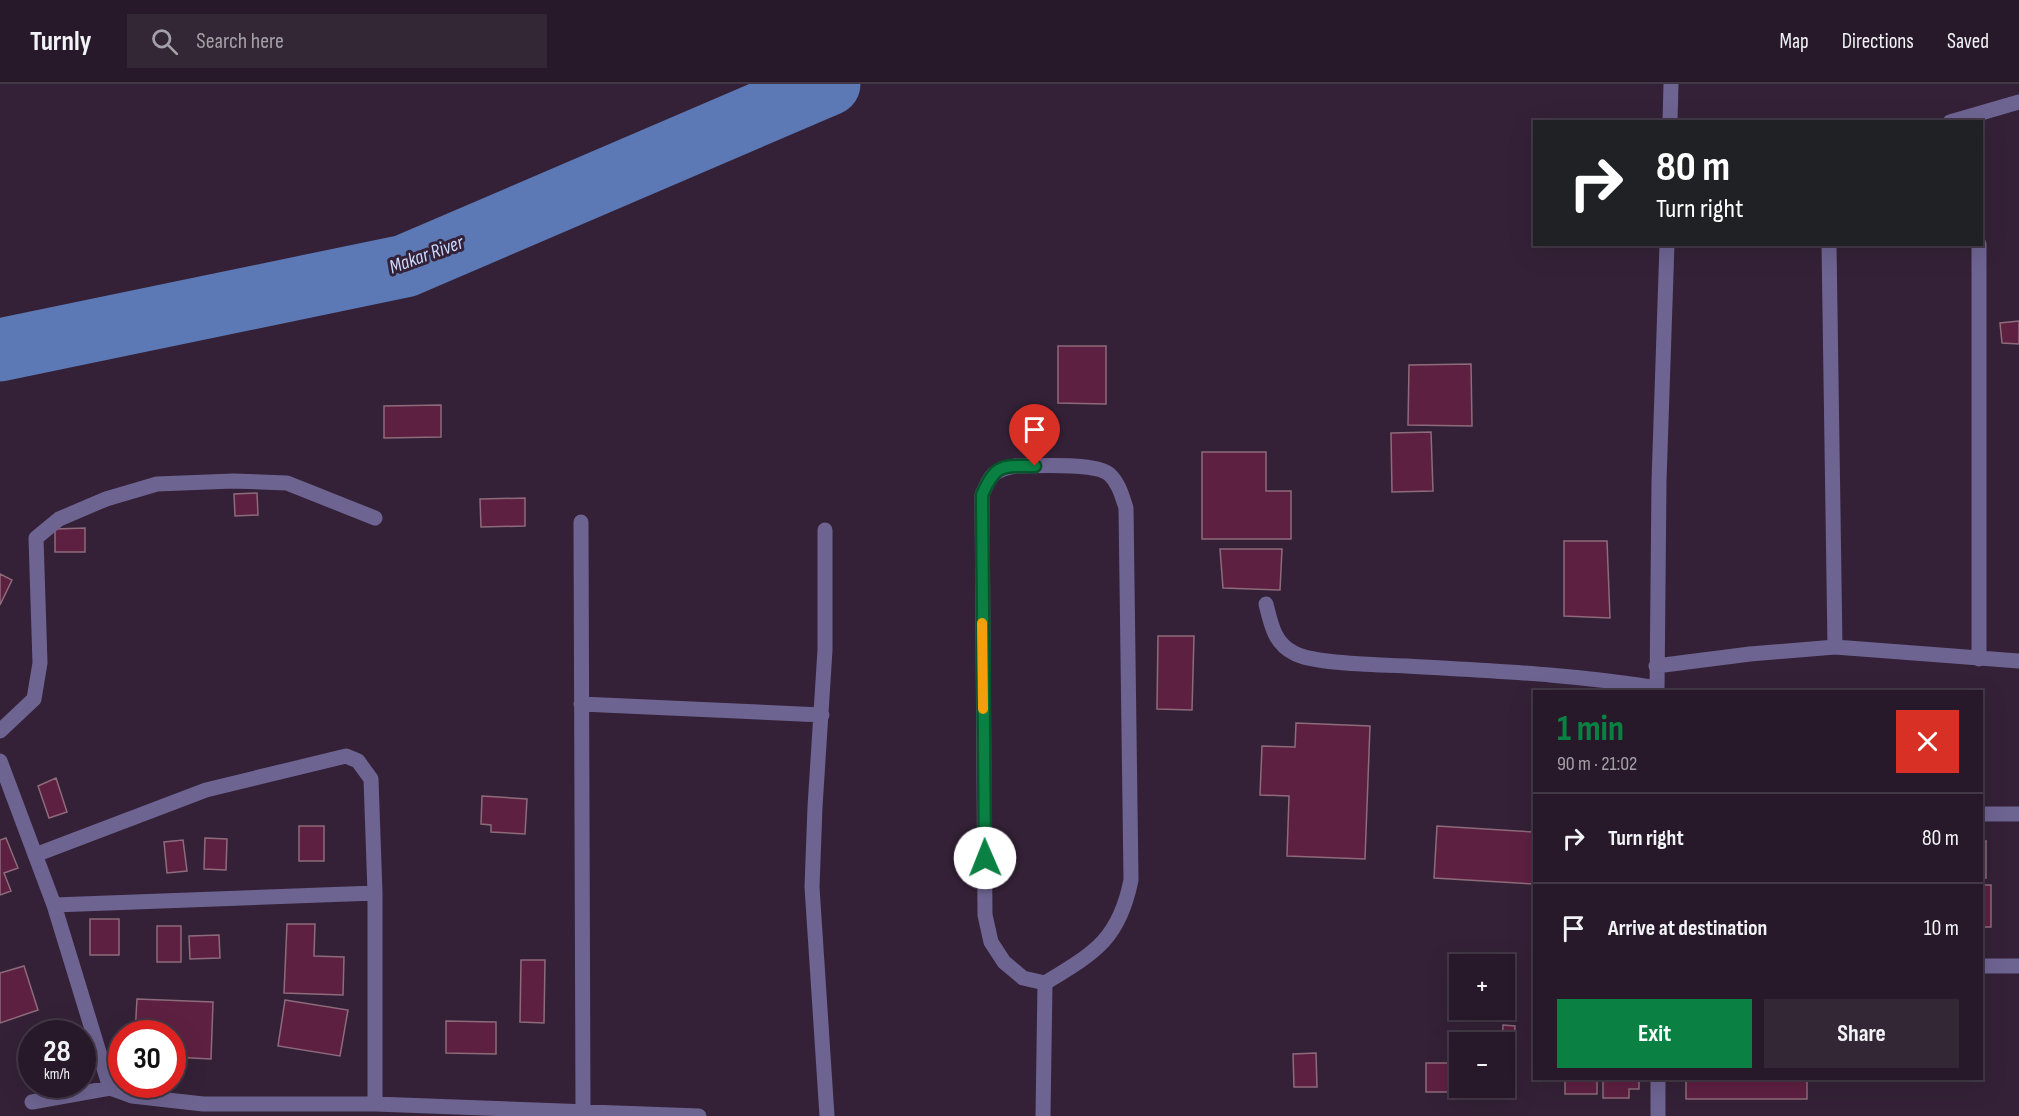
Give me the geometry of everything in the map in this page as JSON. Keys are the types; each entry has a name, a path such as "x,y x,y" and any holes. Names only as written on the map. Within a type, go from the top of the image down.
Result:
{"street":[{"path":"1670,120 1671,84"},
{"path":"1962,120 1980,117 2019,102"},
{"path":"1266,604 1272,628 1281,645 1296,655 1371,664 1604,681 1657,690 1659,482 1667,246"},
{"path":"1829,246 1835,648"},
{"path":"1979,246 1979,658"},
{"path":"1016,466 1091,467 1108,473 1120,489 1126,508 1131,880 1127,900 1116,927 1099,948 1045,983 1023,978 1004,962 991,942 985,915 982,495 992,474 999,469 1016,466"},
{"path":"0,732 34,699 40,663 36,538 59,519 106,500 157,484 233,482 287,483 375,518"},
{"path":"581,522 583,1111"},
{"path":"825,530 825,650 812,887 827,1116"},
{"path":"1656,666 1750,654 1835,648 2019,661"},
{"path":"581,704 822,715"},
{"path":"35,855 206,790 346,756 358,761 371,779 375,893 375,1104"},
{"path":"0,761 54,905 108,1081"},
{"path":"1983,814 2019,814"},
{"path":"54,905 375,893"},
{"path":"1983,966 2019,966"},
{"path":"1043,1116 1045,983"},
{"path":"1658,1080 1658,1116"},
{"path":"32,1102 108,1088"},
{"path":"142,1098 204,1110 375,1104 699,1116"}],"building":[{"path":"2019,321 2019,344 2002,343 2000,323"},
{"path":"1058,346 1106,346 1106,404 1058,403"},
{"path":"1471,364 1472,426 1408,425 1409,365"},
{"path":"441,405 441,437 384,438 384,406"},
{"path":"1431,432 1433,491 1392,492 1391,433"},
{"path":"1202,452 1266,452 1266,491 1291,491 1291,539 1202,539"},
{"path":"257,493 258,515 235,516 234,494"},
{"path":"525,498 525,526 481,527 480,499"},
{"path":"85,528 85,552 55,552 55,529"},
{"path":"1564,541 1607,541 1610,618 1564,616"},
{"path":"1220,549 1282,549 1280,590 1223,588"},
{"path":"0,574 12,580 0,605"},
{"path":"1158,636 1194,636 1192,710 1157,709"},
{"path":"1296,723 1370,726 1365,859 1287,856 1289,796 1260,795 1262,746 1295,747"},
{"path":"56,778 67,812 49,818 38,786"},
{"path":"482,796 527,799 525,834 491,832 491,825 481,824"},
{"path":"299,826 324,826 324,861 299,861"},
{"path":"1437,826 1533,832 1533,884 1434,878"},
{"path":"6,838 18,868 4,873 11,891 0,895 0,840"},
{"path":"205,838 227,839 226,870 204,869"},
{"path":"183,840 187,871 167,873 164,842"},
{"path":"1983,841 1986,841 1986,878 1983,878"},
{"path":"1983,885 1991,885 1991,927 1983,927"},
{"path":"90,919 119,919 119,955 90,955"},
{"path":"287,924 315,924 314,956 344,957 343,995 284,993"},
{"path":"157,926 181,926 181,962 157,962"},
{"path":"219,935 220,958 190,959 189,936"},
{"path":"521,960 545,960 544,1023 520,1022"},
{"path":"24,966 38,1010 0,1023 0,973"},
{"path":"137,999 213,1002 211,1059 186,1058 186,1020 136,1020"},
{"path":"285,1000 348,1010 340,1056 278,1046"},
{"path":"446,1021 496,1022 496,1054 446,1053"},
{"path":"1503,1025 1515,1026 1515,1032 1503,1032"},
{"path":"1316,1053 1317,1087 1294,1087 1293,1054"},
{"path":"1426,1063 1449,1063 1449,1092 1426,1092"},
{"path":"1565,1080 1597,1080 1597,1094 1565,1094"},
{"path":"1603,1080 1639,1080 1639,1089 1629,1089 1629,1098 1603,1098"},
{"path":"1686,1080 1807,1080 1807,1099 1686,1099"}],"waterway":[{"name":"Makar River","path":"0,350 405,266 829,84"}],"slow traffic":[{"path":"982,623 983,709"}],"route":[{"path":"985,858 980,512 982,495 992,474 999,469 1035,466"}]}
